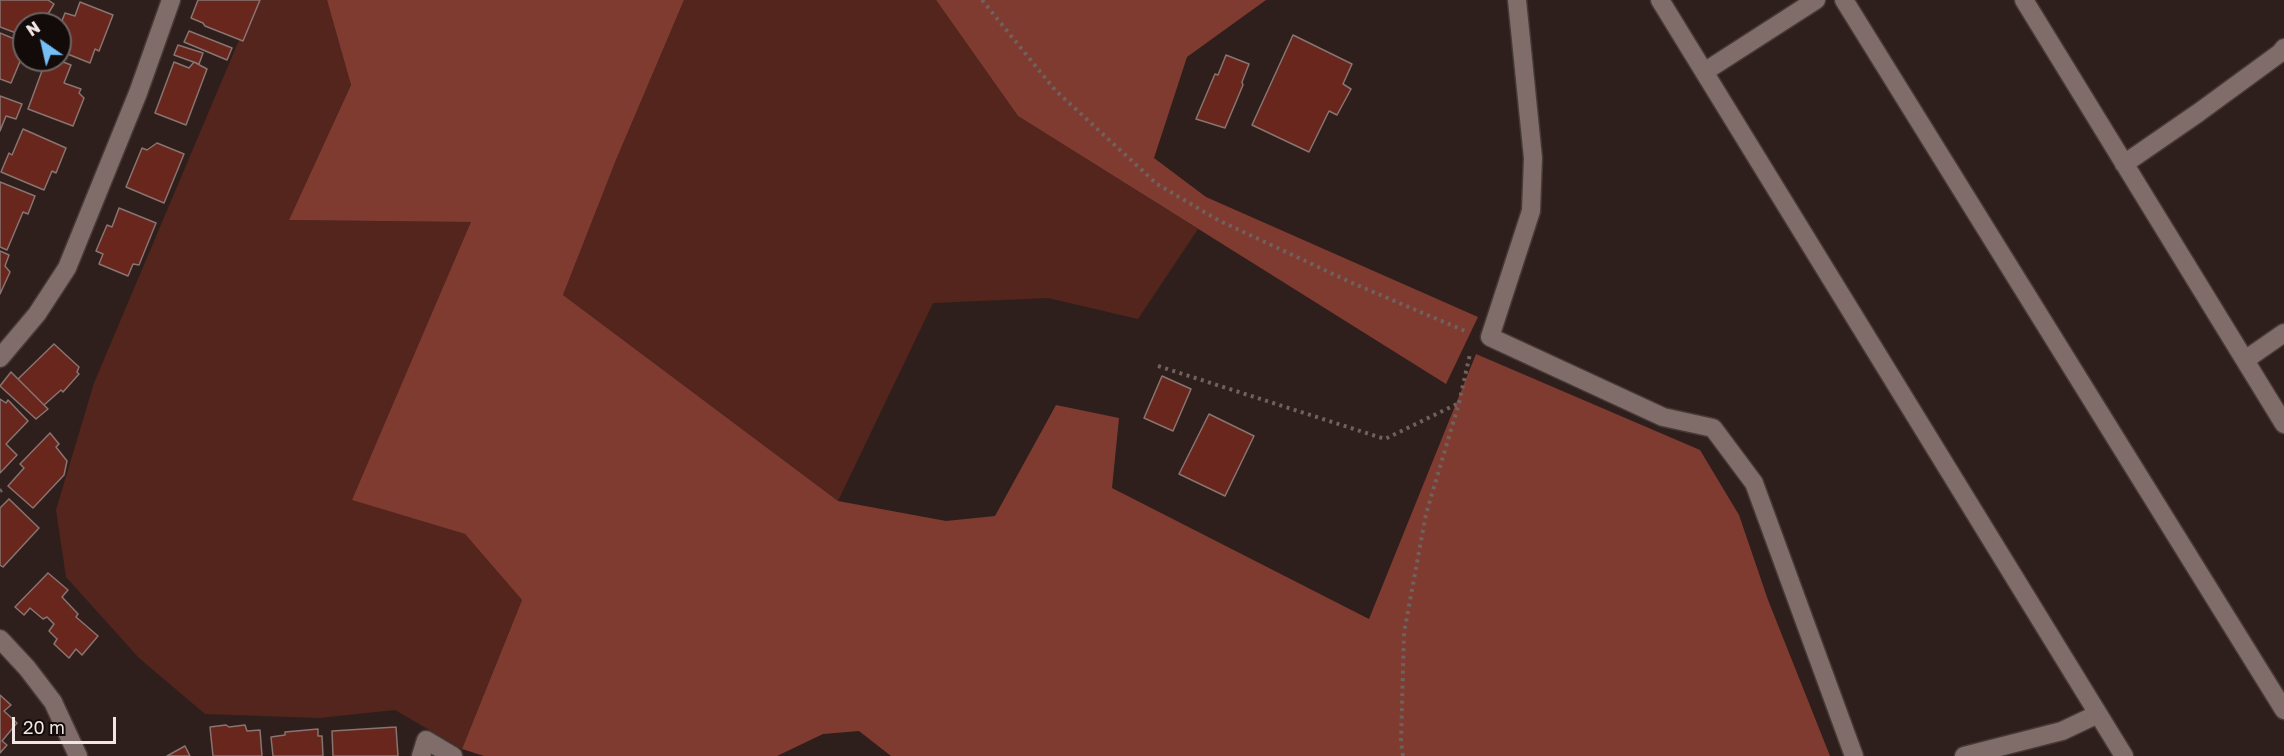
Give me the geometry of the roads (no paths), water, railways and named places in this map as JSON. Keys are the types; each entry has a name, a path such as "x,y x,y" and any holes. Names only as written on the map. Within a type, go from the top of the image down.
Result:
{"street":[{"path":"0,358 37,314 67,268 138,93 171,0"},
{"path":"1517,0 1533,158 1532,211 1486,338 1663,417 1713,428 1754,483 1854,756"},
{"path":"1660,0 2124,756"},
{"path":"1704,72 1816,0"},
{"path":"1844,0 2284,710"},
{"path":"2031,3 2124,164 2284,424"},
{"path":"2124,164 2198,113 2284,48"},
{"path":"2245,360 2284,333"},
{"path":"0,639 27,668 52,702 78,756"},
{"path":"1964,756 2062,730 2098,714"},
{"path":"422,756 426,740 453,756"}]}
